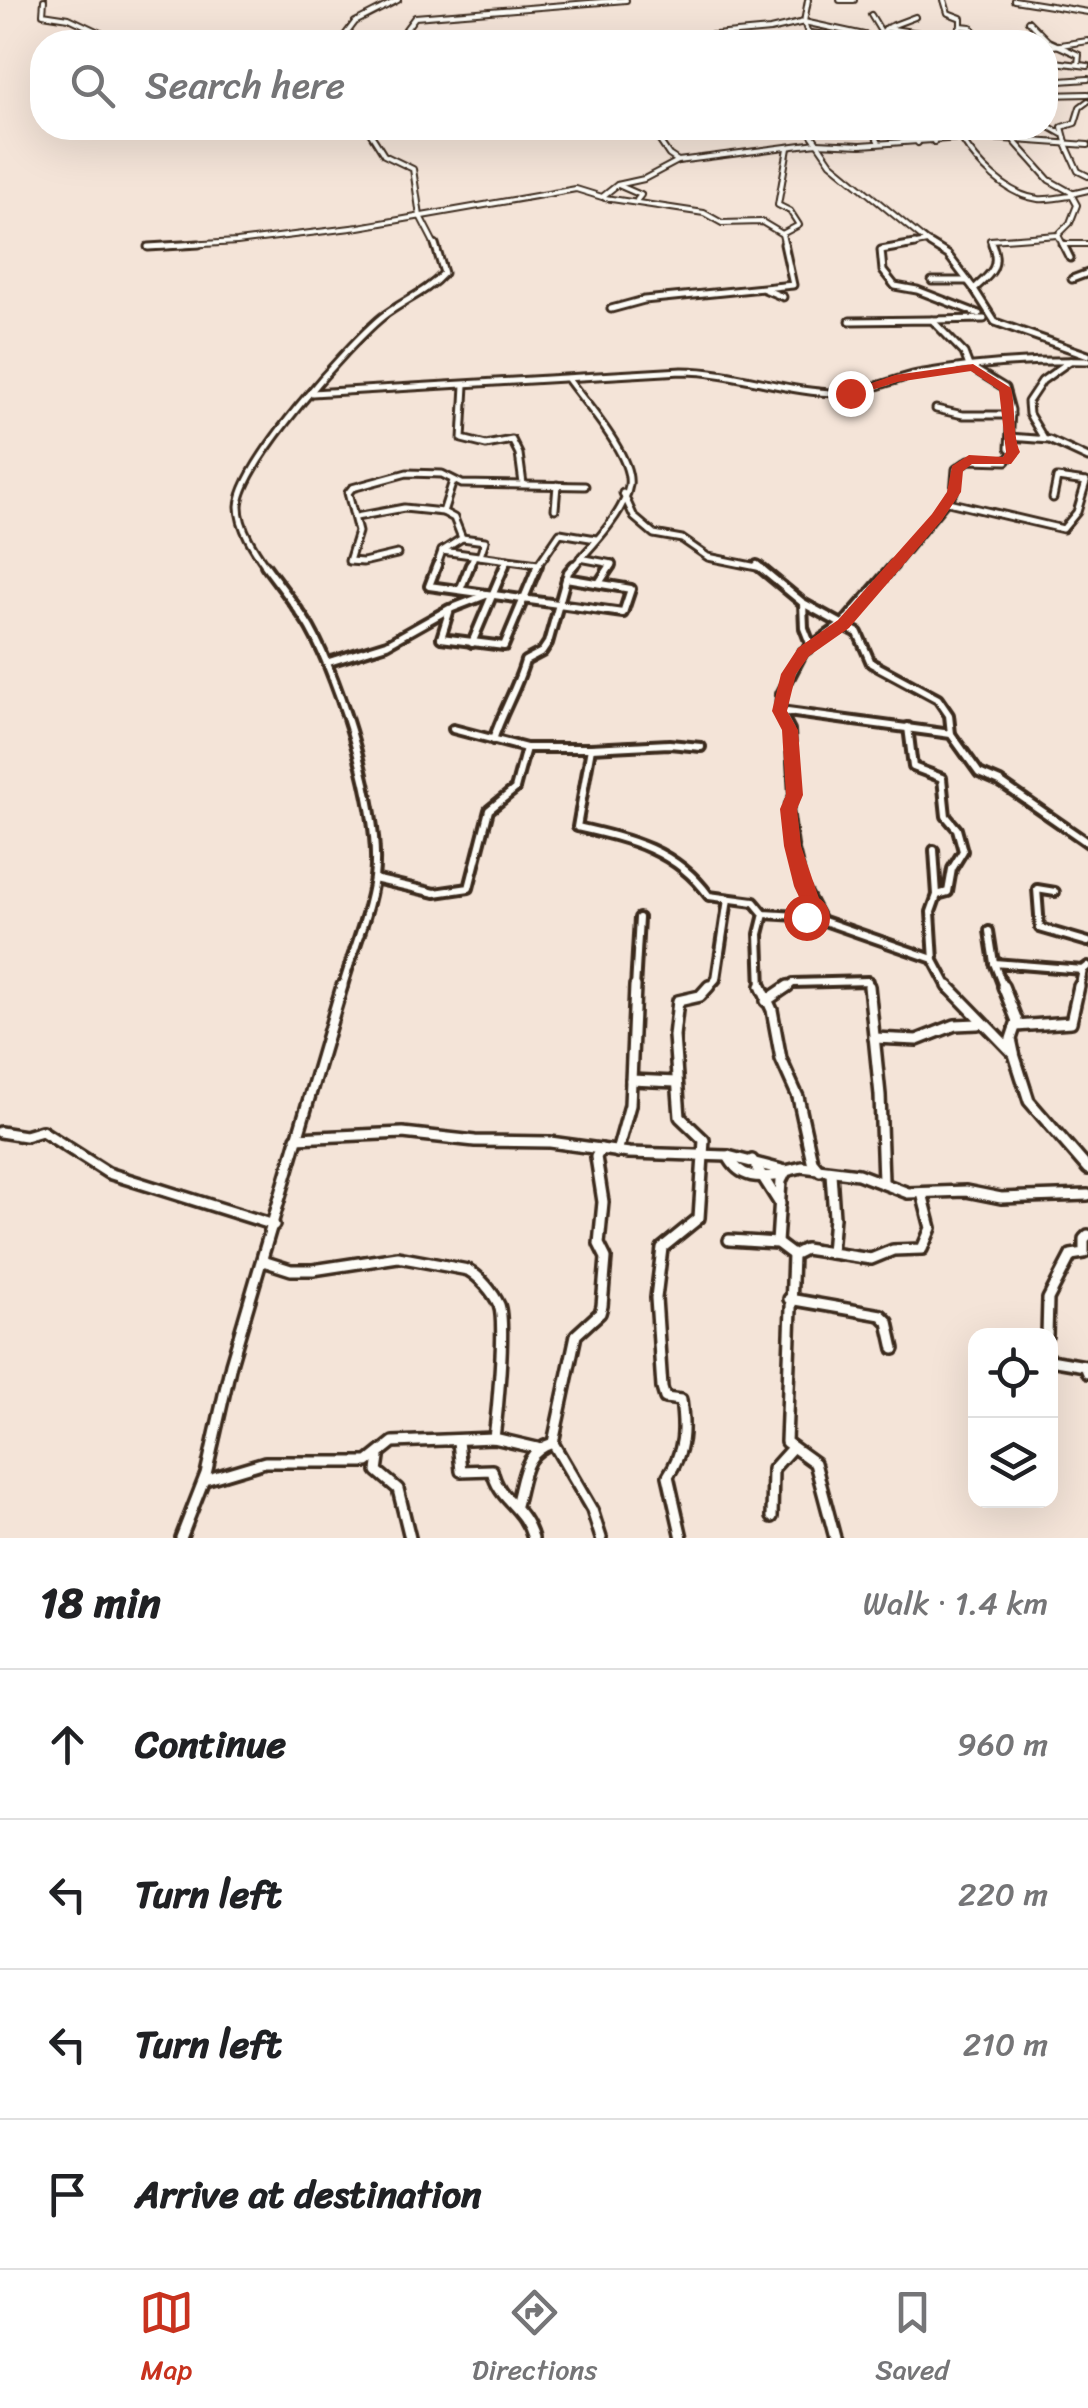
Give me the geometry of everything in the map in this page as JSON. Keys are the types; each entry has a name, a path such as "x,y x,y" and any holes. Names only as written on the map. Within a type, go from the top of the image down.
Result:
{"street":[{"path":"44,0 42,14 69,18 94,30"},
{"path":"349,30 355,22 398,0"},
{"path":"486,10 490,0"},
{"path":"405,30 415,17 626,0"},
{"path":"808,0 804,22 808,30"},
{"path":"840,0 854,0"},
{"path":"944,0 948,14 961,18 958,30"},
{"path":"1014,0 1088,12"},
{"path":"871,15 883,30 915,16"},
{"path":"770,30 804,22 841,30"},
{"path":"972,27 977,22"},
{"path":"1028,22 1038,30"},
{"path":"961,26 972,27"},
{"path":"1058,45 1088,44"},
{"path":"1058,45 1079,56 1078,64"},
{"path":"1058,65 1088,66"},
{"path":"1058,82 1088,79"},
{"path":"1058,94 1088,99"},
{"path":"1062,134 1062,127 1075,124 1080,106 1088,99"},
{"path":"1058,132 1067,142 1078,172 1088,176"},
{"path":"181,1538 208,1478 218,1414 374,879 374,839 328,662 308,624 262,562 238,508 245,486 312,393 375,323 441,276 442,260 420,216 413,169 382,153 374,140"},
{"path":"659,140 678,161"},
{"path":"815,140 841,172 948,255 995,322"},
{"path":"878,140 878,144"},
{"path":"602,198 617,185 644,179 678,161 817,143 951,140"},
{"path":"963,140 972,158 1023,196 1049,200 1088,190"},
{"path":"1009,140 1088,145"},
{"path":"974,289 996,270 997,258 990,240 1058,235 1070,224 1076,204 1072,195 1035,168 1020,146 1009,140"},
{"path":"782,234 799,225 790,212 778,205 785,190 784,157 789,148"},
{"path":"617,185 640,195 637,200"},
{"path":"148,247 236,242 576,190 602,198 637,200 704,213 722,224 762,222 782,234 794,285 644,300 612,310"},
{"path":"1058,235 1070,258"},
{"path":"927,242 881,250 883,271 894,286 920,288 953,307 1088,358"},
{"path":"1063,244 1088,244"},
{"path":"1072,279 1088,274"},
{"path":"932,281 969,281"},
{"path":"763,289 784,297"},
{"path":"980,300 982,316"},
{"path":"850,322 982,316"},
{"path":"816,916 793,846 788,809 794,795 790,730 780,711 789,674 811,646 844,624 948,502 954,492 956,469 969,460 1007,461 1013,452 1005,388 973,368 932,320"},
{"path":"312,393 568,379 666,368 722,372 815,392 850,393 895,378 1088,358"},
{"path":"1044,440 1028,409 1028,400 1035,387 1071,360"},
{"path":"493,740 504,704 518,686 526,661 542,652 548,643 566,578 606,530 630,478 623,456 568,379"},
{"path":"465,385 462,440 486,445 512,440 520,454 523,484"},
{"path":"936,409 963,416 1011,415"},
{"path":"1010,437 1044,440 1088,458"},
{"path":"397,554 350,561 358,532 348,493 356,486 408,473 442,474 453,480 584,486"},
{"path":"948,502 1063,529 1077,512 1087,482 1057,478 1053,498"},
{"path":"443,512 453,480"},
{"path":"555,509 558,485"},
{"path":"624,493 634,517 654,534 682,539 708,558 760,566 803,602 858,633 871,663 938,699 949,715 951,734 979,773 1000,782 1088,843"},
{"path":"356,517 404,508 443,512 454,518 462,538"},
{"path":"450,609 441,638 506,644 538,564 560,533 596,539"},
{"path":"460,590 485,541 462,538 442,551 429,586 623,613 631,589 566,578"},
{"path":"442,551 538,564"},
{"path":"580,558 612,564 600,583"},
{"path":"472,643 507,560"},
{"path":"328,662 388,644 450,609 492,594"},
{"path":"803,602 804,628 811,646"},
{"path":"780,711 951,734"},
{"path":"908,727 914,770 930,770 942,778 946,816 957,829 963,851 952,869 948,892 937,895"},
{"path":"453,729 526,748 669,744 701,747"},
{"path":"374,879 442,892 459,893 469,888 489,810 515,789 526,748"},
{"path":"590,748 591,775 580,794 577,827 646,842 703,886 709,896 758,903 764,914 759,971 785,1070 802,1112 812,1161 826,1172 834,1217 831,1253"},
{"path":"934,850 934,962 952,994 1014,1054"},
{"path":"1054,892 1037,889 1040,928 1088,942"},
{"path":"682,1538 668,1476 685,1451 686,1434 681,1400 664,1398 656,1378 656,1272 663,1246 700,1218 704,1140 680,1116 676,1082 677,1004 682,998 700,996 716,978 728,899"},
{"path":"764,914 816,916 934,962"},
{"path":"618,1152 628,1120 639,918"},
{"path":"989,931 994,964 1016,1026 1011,1039 1028,1101 1088,1169"},
{"path":"994,964 1086,968 1071,1022 1016,1026"},
{"path":"766,1001 793,983 868,981 883,1181"},
{"path":"874,1038 917,1040 955,1025 979,1024"},
{"path":"631,1080 676,1082"},
{"path":"0,1132 25,1136 42,1132 108,1173 274,1225"},
{"path":"296,1138 403,1133 586,1146 598,1153 702,1153 752,1159 786,1172"},
{"path":"598,1153 603,1202 599,1244 606,1258 602,1306 600,1314 576,1336 553,1443 557,1458 588,1501 601,1538"},
{"path":"728,1156 742,1174 762,1180 812,1161"},
{"path":"752,1159 780,1204"},
{"path":"802,1167 858,1174 908,1193 966,1192 1038,1199 1088,1196"},
{"path":"778,1243 786,1172"},
{"path":"792,1255 805,1249 870,1259 893,1250 922,1250 931,1228 922,1193"},
{"path":"1048,1328 1048,1299 1071,1255 1084,1253 1084,1238 1088,1235"},
{"path":"729,1240 778,1243 792,1255"},
{"path":"792,1255 784,1428 791,1449 815,1463 835,1538"},
{"path":"262,1260 291,1270 312,1270 398,1257 468,1270 478,1276 500,1307 498,1361 502,1382 494,1438"},
{"path":"789,1299 880,1316 888,1322 894,1349"},
{"path":"1058,1361 1085,1366 1088,1373"},
{"path":"410,1538 398,1489 377,1471 383,1448 392,1442 494,1438 537,1448 553,1443"},
{"path":"458,1442 462,1471 492,1470 496,1492 512,1498 531,1526 532,1538"},
{"path":"516,1506 529,1459 537,1448"},
{"path":"772,1518 773,1469 791,1449"},
{"path":"208,1478 265,1462 361,1462 379,1457"}],"route":[{"path":"806,917 816,913 803,886 793,846 788,809 794,795 790,730 780,711 781,694 789,674 803,652 844,624 937,517 954,492 956,469 978,458 1007,461 1013,452 1005,388 973,368 895,378 850,393"}]}
